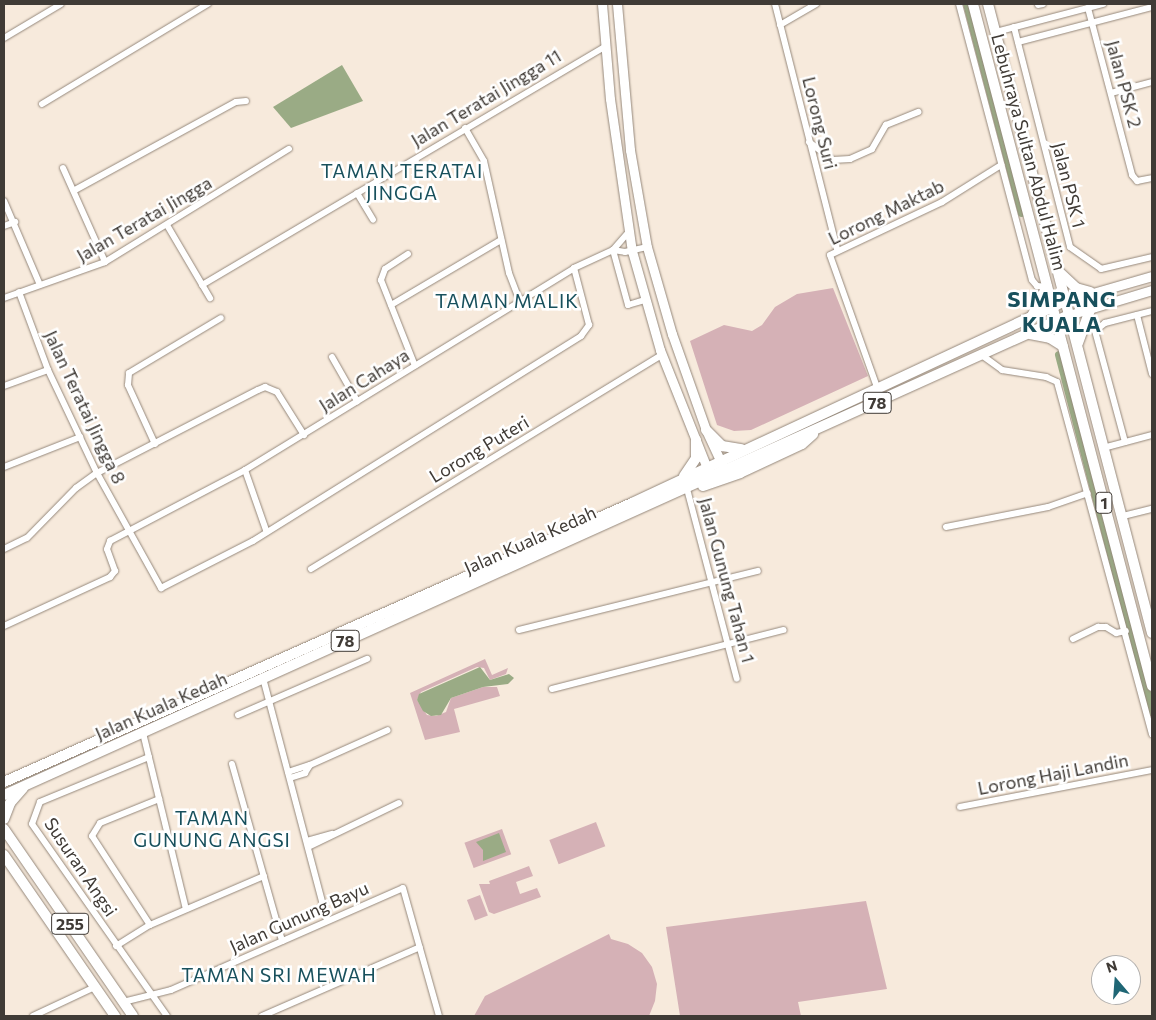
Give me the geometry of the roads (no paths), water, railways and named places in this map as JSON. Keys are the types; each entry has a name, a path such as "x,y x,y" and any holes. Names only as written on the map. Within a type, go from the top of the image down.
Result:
{"main road":[{"path":"602,4 628,233 632,251 644,300 662,355 711,478"},
{"path":"617,4 630,150 647,248 666,316 706,430 725,471"},
{"name":"Lebuhraya Sultan Abdul Halim","path":"973,4 1152,686"},
{"name":"Lebuhraya Sultan Abdul Halim","path":"988,4 1152,633"},
{"path":"1057,270 1071,285 1090,292"},
{"path":"1065,301 1090,292 1152,276"},
{"path":"1030,318 1038,310 1048,287"},
{"path":"1070,315 1091,307 1152,290"},
{"name":"Jalan Kuala Kedah","path":"4,795 143,733 158,720 720,460 878,390 1065,301"},
{"path":"1078,344 1091,307"},
{"name":"Jalan Kuala Kedah","path":"4,782 263,678 984,356 1070,315"},
{"path":"1028,334 1050,338 1063,346"},
{"path":"706,430 722,446 745,449"},
{"path":"687,489 715,484 740,474 802,444 816,430"},
{"path":"679,479 692,467 696,440"},
{"path":"4,819 10,803 26,785"},
{"name":"255","path":"5,829 133,1016"},
{"name":"255","path":"4,855 115,1016"}],"street":[{"path":"4,38 61,4"},
{"path":"42,104 208,4"},
{"name":"Lorong Suri","path":"775,4 837,249"},
{"path":"780,25 816,4"},
{"path":"959,4 1032,280 1041,287 1048,287"},
{"path":"996,32 1103,4"},
{"path":"1018,42 1152,7"},
{"name":"Jalan PSK 2","path":"1088,8 1134,177 1140,181 1152,178"},
{"name":"Jalan PSK 1","path":"1014,27 1070,247 1101,269 1152,257"},
{"name":"Jalan Teratai Jingga 11","path":"202,285 606,46"},
{"path":"1111,93 1152,82"},
{"path":"75,190 236,102 246,101"},
{"path":"809,142 833,160 850,159 872,149 886,125 919,112"},
{"path":"465,128 483,158 509,273 520,301"},
{"name":"Jalan Teratai Jingga","path":"4,298 40,285 74,276 105,262 289,149"},
{"name":"Lorong Maktab","path":"878,390 829,257 837,249 910,218 1001,166"},
{"path":"64,168 105,262"},
{"path":"357,193 373,220"},
{"path":"4,201 40,285"},
{"path":"4,226 14,222"},
{"path":"167,225 210,298"},
{"name":"Jalan Cahaya","path":"4,626 112,576 114,568 107,544 245,470 304,435 574,268 613,250 628,233"},
{"path":"391,305 501,240"},
{"name":"Jalan Cahaya","path":"613,250 632,251 647,248"},
{"path":"613,250 628,305 644,300"},
{"path":"408,254 382,274 391,305 416,366"},
{"path":"245,470 266,530 581,336 589,325 574,268"},
{"name":"Jalan Teratai Jingga 8","path":"20,292 48,370 98,473 161,588 253,541 266,530"},
{"path":"1125,442 1095,334 1096,328 1105,323 1152,311"},
{"path":"1137,315 1152,374"},
{"path":"155,444 128,385 129,373 221,318"},
{"name":"Lorong Puteri","path":"311,569 662,355"},
{"path":"984,356 1002,370 1046,377 1057,382 1126,631 1152,734"},
{"path":"332,358 358,401"},
{"path":"4,386 48,370"},
{"path":"4,549 27,538 76,488 98,473 265,388 278,392 304,435"},
{"path":"1104,448 1152,435"},
{"path":"4,467 80,437"},
{"name":"Jalan Gunung Tahan 1","path":"687,489 737,679"},
{"path":"946,527 1048,507 1088,493"},
{"path":"1123,516 1152,509"},
{"path":"518,630 758,571"},
{"path":"1073,639 1098,628 1106,627 1116,633 1126,631"},
{"path":"552,689 784,630"},
{"path":"238,715 367,659"},
{"path":"263,678 328,920"},
{"path":"289,775 305,772 310,765 388,730"},
{"path":"143,733 186,909"},
{"name":"Susuran Angsi","path":"149,757 40,802 32,822 149,995 167,1016"},
{"path":"232,764 282,941"},
{"name":"Lorong Haji Landin","path":"960,807 1152,770"},
{"path":"150,925 92,836 100,823 159,799"},
{"path":"307,844 334,834 399,803"},
{"path":"116,946 150,925 264,876"},
{"name":"Jalan Gunung Bayu","path":"123,1002 171,990 403,888 420,947"},
{"path":"262,1016 420,947 439,1016"},
{"path":"33,1016 95,987"}],"waterway":[{"path":"967,4 1022,213"},
{"path":"1059,355 1152,712"}],"district":[{"name":"TAMAN TERATAI JINGGA","path":"402,182"},
{"name":"TAMAN MALIK","path":"507,301"},
{"name":"SIMPANG KUALA","path":"1062,310"},
{"name":"TAMAN GUNUNG ANGSI","path":"212,829"},
{"name":"TAMAN SRI MEWAH","path":"279,975"}]}
